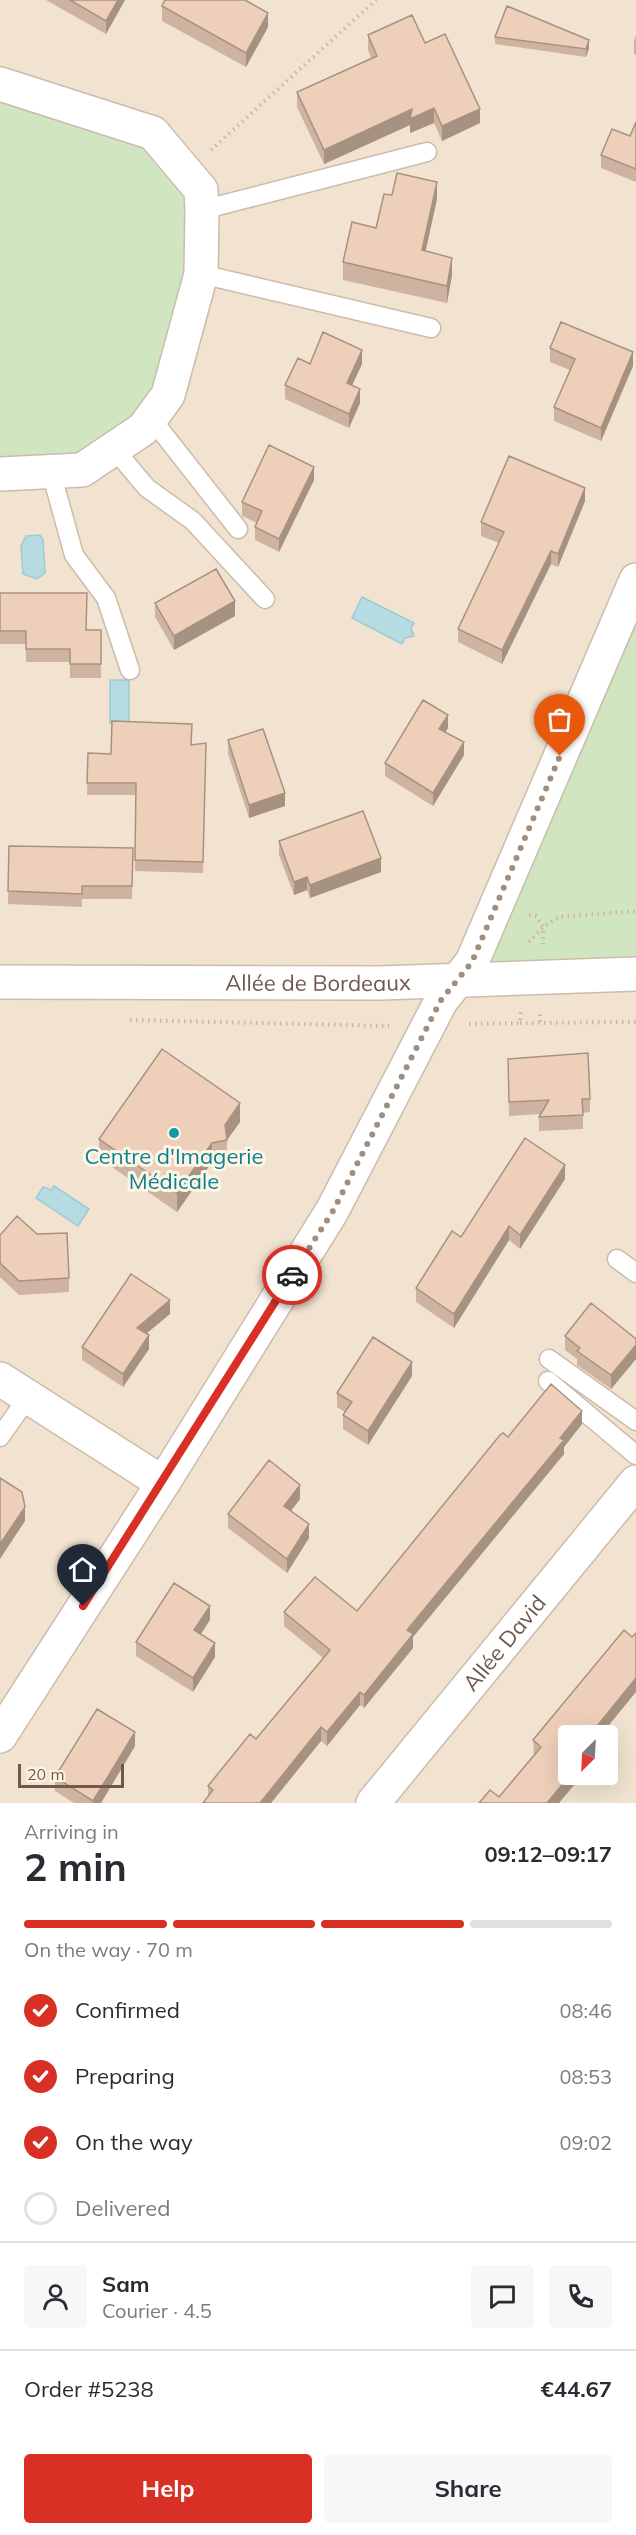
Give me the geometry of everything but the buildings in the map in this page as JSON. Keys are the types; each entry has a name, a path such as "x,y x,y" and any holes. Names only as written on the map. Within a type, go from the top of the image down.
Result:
{"street":[{"path":"0,84 153,133 201,190 202,210 201,274 168,395 143,429 115,450 82,470 0,474"},
{"path":"0,1736 333,1211 441,1000 472,962 636,580"},
{"name":"Allée de Bordeaux","path":"0,982 381,983 636,974"},
{"path":"0,1379 163,1482"},
{"name":"Allée David","path":"373,1803 636,1482"}],"lane":[{"path":"202,210 427,152"},
{"path":"201,274 431,328"},
{"path":"151,418 238,529"},
{"path":"115,450 147,488 193,521 265,599"},
{"path":"51,472 74,555 106,598 130,670"},
{"path":"617,1259 636,1273"},
{"path":"549,1359 636,1421"},
{"path":"548,1381 636,1455"},
{"path":"0,1437 28,1397"}],"path":[{"path":"186,173 376,0"},
{"path":"118,1020 427,1026"},
{"path":"520,1023 636,1022"}],"shaded area":[{"path":"0,0 636,0 636,1803 0,1803"}],"green space":[{"path":"0,84 153,133 201,190 168,395 82,470 0,474"},
{"path":"636,580 636,974 472,962"}],"water":[{"path":"40,535 43,539 45,573 37,579 23,574 21,546 26,536"},
{"path":"362,597 414,623 411,628 414,636 405,638 402,644 352,618"},
{"path":"110,680 129,680 129,723 110,723"},
{"path":"54,1186 89,1209 78,1226 36,1198 43,1187 51,1190"}],"way so far":[{"path":"292,1275 333,1211 441,1000 472,962 560,756"}],"place":[{"name":"Centre d'Imagerie Médicale","path":"174,1133"}],"route":[{"path":"83,1606 292,1275"}]}
